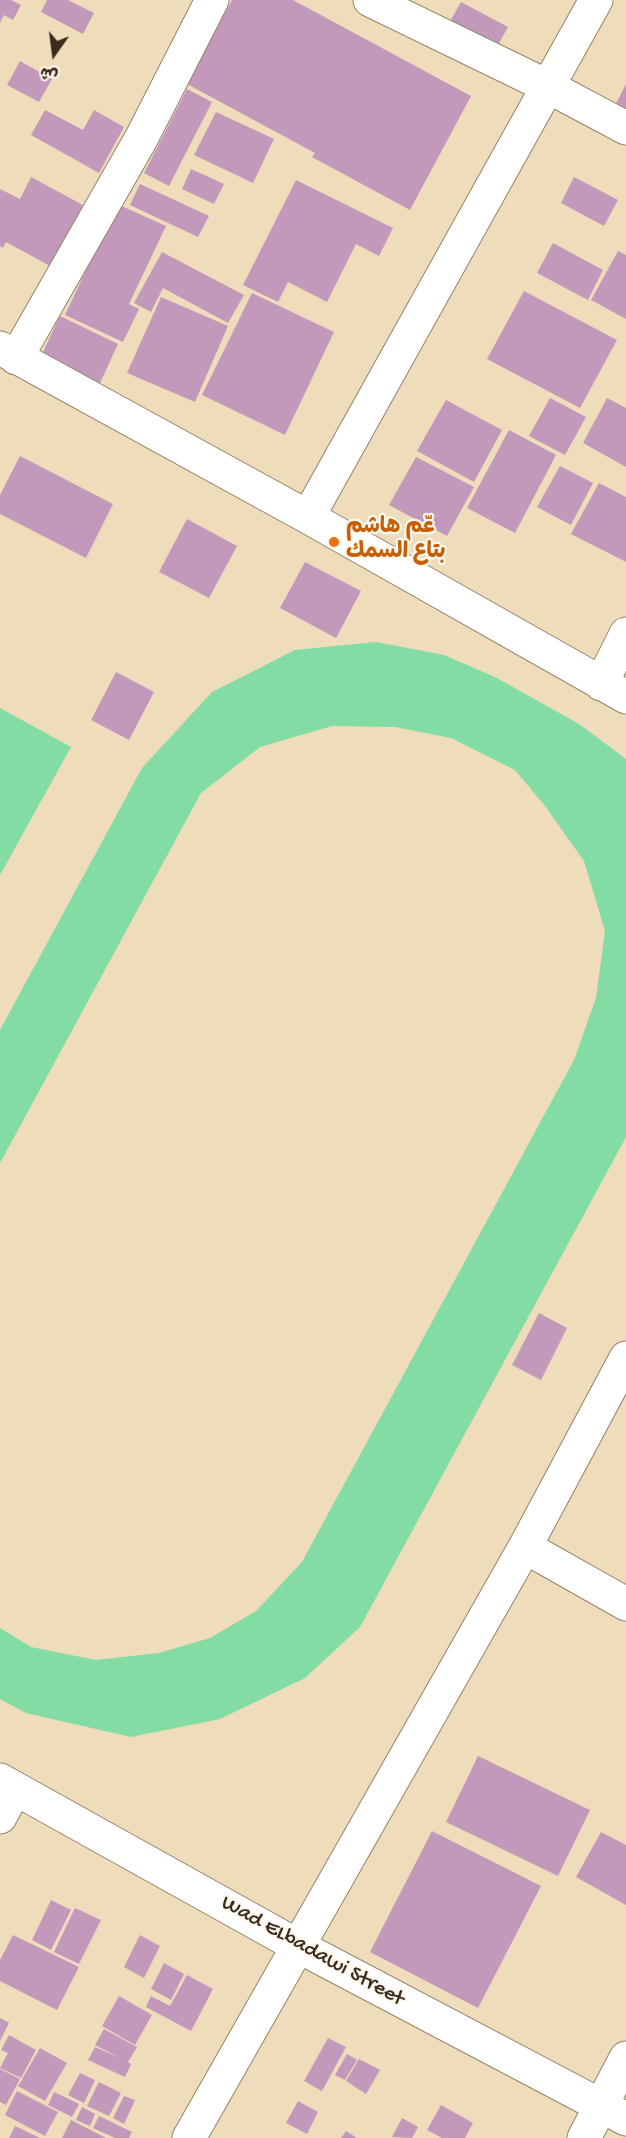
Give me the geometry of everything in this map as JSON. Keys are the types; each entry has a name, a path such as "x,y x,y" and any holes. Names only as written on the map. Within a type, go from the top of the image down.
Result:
{"street":[{"path":"212,0 142,137 8,353 308,517 614,691 626,634"},
{"path":"370,0 549,87 626,128"},
{"path":"308,517 596,0"},
{"path":"189,2138 525,1547 626,1358"},
{"path":"525,1547 626,1604"},
{"name":"Wad ELbadawi Street","path":"5,1795 614,2113"},
{"path":"584,2138 614,2113 626,2058"}],"green space":[{"path":"376,642 444,655 495,677 579,724 626,759 626,1137 360,1627 305,1678 220,1719 131,1737 26,1713 0,1699 0,1628 31,1647 96,1660 159,1653 210,1638 256,1611 302,1562 574,1060 596,998 605,931 584,861 545,806 515,770 451,738 395,727 332,726 260,747 201,793 0,1163 0,1030 142,768 212,692 295,650"},
{"path":"0,708 71,747 0,875"}],"building":[{"path":"0,0 11,0 21,5 13,20 4,15 0,23"},
{"path":"47,0 68,0 94,13 83,34 41,12"},
{"path":"232,0 293,0 471,96 410,210 312,157 315,153 187,84"},
{"path":"461,2 508,27 492,56 445,30"},
{"path":"20,61 52,79 39,102 7,85"},
{"path":"626,84 626,121 611,113"},
{"path":"187,89 212,102 169,186 144,173"},
{"path":"45,110 83,130 94,110 124,127 99,173 31,135"},
{"path":"216,112 274,139 253,183 194,155"},
{"path":"191,169 224,184 214,204 182,189"},
{"path":"31,177 83,205 50,266 6,242 3,248 0,246 0,189 20,199"},
{"path":"574,177 618,200 604,226 561,203"},
{"path":"296,180 393,228 379,256 356,244 327,302 288,282 278,302 243,285"},
{"path":"140,184 209,216 198,237 130,205"},
{"path":"117,204 166,226 129,304 139,309 123,342 65,315"},
{"path":"553,243 603,270 588,300 537,273"},
{"path":"618,251 626,255 626,319 591,300"},
{"path":"162,252 244,295 228,323 163,288 151,312 134,303"},
{"path":"524,291 617,340 580,408 487,359"},
{"path":"252,293 334,332 285,435 202,395"},
{"path":"161,297 228,326 195,402 127,373"},
{"path":"60,316 118,344 100,383 41,356"},
{"path":"550,398 586,417 565,455 529,436"},
{"path":"607,398 626,408 626,467 583,443"},
{"path":"446,400 502,430 474,482 417,451"},
{"path":"509,430 556,455 515,533 467,508"},
{"path":"20,456 113,504 86,558 0,514 0,495"},
{"path":"416,457 474,487 447,536 389,505"},
{"path":"560,466 593,483 571,525 537,507"},
{"path":"599,483 626,497 626,562 571,534"},
{"path":"187,519 237,546 209,598 159,572"},
{"path":"305,562 361,591 336,638 280,608"},
{"path":"116,672 154,692 129,740 91,720"},
{"path":"539,1313 567,1328 541,1380 512,1365"},
{"path":"478,1756 590,1810 558,1876 446,1822"},
{"path":"432,1831 541,1886 478,2008 370,1952"},
{"path":"601,1832 626,1845 626,1905 576,1877"},
{"path":"51,1900 71,1910 51,1950 32,1940"},
{"path":"75,1908 101,1920 79,1964 54,1952"},
{"path":"13,1935 79,1967 57,2010 0,1981 0,1960"},
{"path":"140,1935 160,1946 144,1978 124,1967"},
{"path":"164,1963 184,1974 171,2000 151,1989"},
{"path":"187,1975 213,1989 191,2031 146,2007 151,1996 170,2006"},
{"path":"119,1996 152,2015 135,2045 102,2026"},
{"path":"0,2018 9,2023 0,2041"},
{"path":"104,2029 137,2047 128,2062 131,2064 125,2077 88,2060 95,2047 120,2058 95,2045"},
{"path":"9,2035 36,2050 21,2078 0,2068 8,2053 1,2050"},
{"path":"328,2038 346,2047 322,2091 304,2081"},
{"path":"40,2048 67,2063 45,2101 18,2086 22,2080 24,2081 22,2079"},
{"path":"347,2054 357,2060 345,2080 335,2075"},
{"path":"359,2059 380,2070 366,2094 346,2081"},
{"path":"0,2069 20,2079 6,2105 0,2102"},
{"path":"80,2073 95,2080 84,2103 68,2095"},
{"path":"99,2082 121,2093 109,2116 87,2106"},
{"path":"17,2091 58,2112 45,2136 5,2115"},
{"path":"54,2092 79,2104 72,2117 48,2105"},
{"path":"124,2096 135,2100 124,2124 113,2118"},
{"path":"298,2101 318,2112 307,2134 286,2123"},
{"path":"441,2105 473,2123 465,2138 442,2138 427,2130"},
{"path":"82,2107 95,2114 90,2126 76,2120"},
{"path":"99,2116 132,2132 129,2138 115,2138 93,2128"},
{"path":"402,2118 418,2127 412,2138 392,2137"},
{"path":"71,2120 106,2138 62,2138"},
{"path":"15,2126 40,2138 9,2138"},
{"path":"346,2131 357,2138 341,2138"}],"place":[{"name":"عّم هاشم بتاع السمك","path":"334,542"}]}
